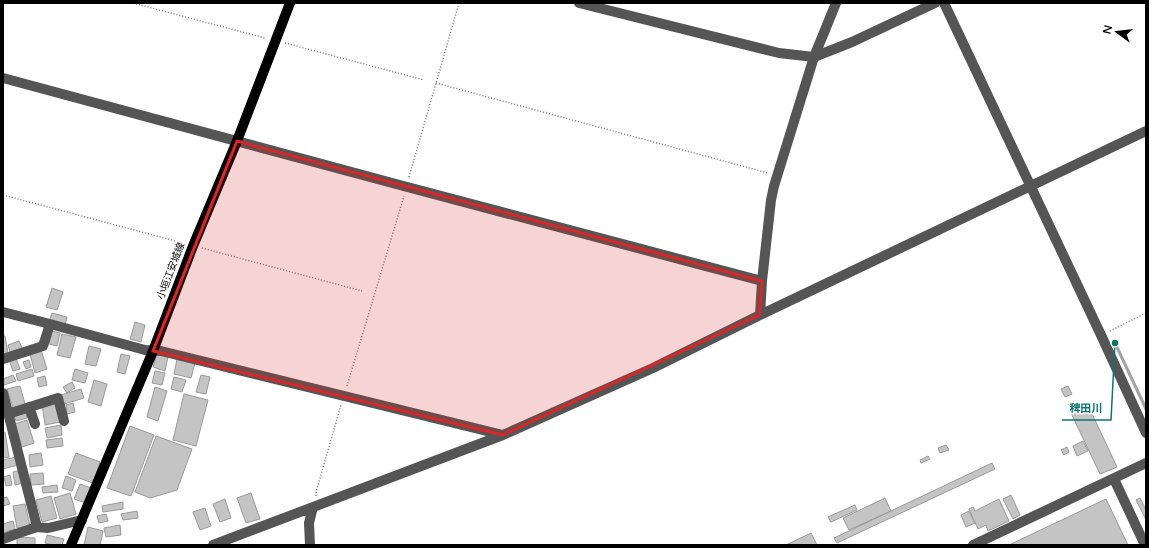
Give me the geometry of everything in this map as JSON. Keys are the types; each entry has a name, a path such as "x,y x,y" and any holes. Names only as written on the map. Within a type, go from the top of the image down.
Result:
{"main road":[{"name":"小垣江安城線","path":"70,545 153,351 237,141 290,3"}],"street":[{"path":"579,3 779,53 814,57 852,42 935,3"},
{"path":"760,315 762,281 771,200 814,57 836,3"},
{"path":"944,3 1146,432"},
{"path":"3,78 762,281"},
{"path":"214,545 503,435 653,368 760,315 1146,131"},
{"path":"3,312 145,350 161,351 503,435"},
{"path":"3,359 43,346 50,324"},
{"path":"3,393 37,527"},
{"path":"8,414 58,398 64,421"},
{"path":"29,407 35,424"},
{"path":"973,545 1146,463"},
{"path":"1114,479 1145,545"},
{"path":"310,545 309,523 315,506"},
{"path":"3,539 37,527 48,528 82,520"}],"path":[{"path":"315,506 316,492 407,186 459,3"},
{"path":"436,83 778,175"},
{"path":"3,195 362,291"},
{"path":"1101,335 1146,314"}],"highlighted area":[{"path":"237,141 762,281 760,315 503,435 153,351"}],"building":[{"path":"52,288 63,292 57,310 46,307"},
{"path":"52,313 67,317 65,325 49,322"},
{"path":"135,322 145,325 141,342 130,339"},
{"path":"52,331 60,333 57,346 49,344"},
{"path":"62,334 76,337 70,358 57,355"},
{"path":"3,336 5,336 8,353 3,354"},
{"path":"19,341 22,348 10,352 8,345"},
{"path":"89,346 101,349 96,366 85,364"},
{"path":"41,350 47,369 35,373 30,354"},
{"path":"121,354 130,356 125,374 117,372"},
{"path":"157,354 168,357 165,371 153,367"},
{"path":"16,358 20,369 13,371 9,360"},
{"path":"177,359 195,363 191,378 174,374"},
{"path":"29,360 31,367 26,369 23,362"},
{"path":"32,369 34,376 18,381 16,374"},
{"path":"75,369 88,373 85,383 72,380"},
{"path":"155,371 165,373 162,385 152,383"},
{"path":"13,375 16,381 4,385 3,379"},
{"path":"201,375 210,377 206,394 196,392"},
{"path":"45,376 47,385 39,387 37,378"},
{"path":"174,377 186,380 182,392 171,389"},
{"path":"94,380 107,384 101,406 88,402"},
{"path":"72,382 75,388 67,393 63,387"},
{"path":"20,386 25,404 13,408 7,389"},
{"path":"1068,386 1072,394 1065,397 1061,389"},
{"path":"155,387 167,391 158,421 147,417"},
{"path":"81,389 84,398 64,404 61,395"},
{"path":"184,394 208,400 196,446 173,440"},
{"path":"56,402 60,422 45,425 42,404"},
{"path":"73,403 75,412 67,414 66,405"},
{"path":"1087,403 1117,467 1100,474 1070,411"},
{"path":"25,410 27,418 16,421 13,414"},
{"path":"27,420 34,443 22,447 15,424"},
{"path":"61,425 62,435 47,438 45,428"},
{"path":"130,426 154,435 131,496 107,488"},
{"path":"5,432 9,457 3,458 3,433"},
{"path":"156,436 192,449 177,490 150,498 135,492"},
{"path":"62,438 63,446 47,448 46,440"},
{"path":"1083,441 1088,451 1077,456 1073,446"},
{"path":"946,445 949,450 940,453 938,448"},
{"path":"1067,447 1069,452 1064,455 1061,450"},
{"path":"41,453 43,465 30,467 29,455"},
{"path":"76,453 100,462 93,483 68,474"},
{"path":"928,456 930,459 921,463 920,460"},
{"path":"16,457 18,465 3,469 3,460"},
{"path":"992,463 995,469 837,543 834,538"},
{"path":"21,470 23,483 15,485 13,472"},
{"path":"43,473 44,484 31,485 30,474"},
{"path":"10,475 12,485 6,486 4,477"},
{"path":"66,476 76,480 72,491 62,488"},
{"path":"80,484 91,488 86,503 74,499"},
{"path":"57,485 58,492 43,493 42,487"},
{"path":"70,493 76,514 60,519 54,498"},
{"path":"251,493 260,519 246,523 237,498"},
{"path":"1011,495 1020,515 1013,519 1003,499"},
{"path":"51,496 57,518 42,522 36,500"},
{"path":"7,497 10,504 3,506 3,498"},
{"path":"885,498 891,511 849,530 843,518"},
{"path":"1140,498 1146,510 1146,520 1136,500"},
{"path":"225,499 231,518 220,522 213,504"},
{"path":"999,499 1009,521 988,531 986,525 978,529 969,509 973,507 975,511"},
{"path":"1106,499 1128,545 1009,545"},
{"path":"123,502 123,509 103,512 102,506"},
{"path":"25,504 30,526 17,528 13,506"},
{"path":"855,505 857,510 831,522 828,517"},
{"path":"205,508 211,526 200,530 193,512"},
{"path":"137,511 138,518 123,520 121,514"},
{"path":"969,511 975,523 966,527 961,515"},
{"path":"106,514 108,521 99,523 97,516"},
{"path":"13,521 15,529 3,533 3,524"},
{"path":"120,525 121,535 106,537 104,528"},
{"path":"88,527 103,531 100,545 84,545"},
{"path":"811,533 817,545 786,545"},
{"path":"47,535 64,539 62,545 45,543"},
{"path":"17,537 35,538 35,545 17,545"}],"waterway":[{"path":"1115,343 1146,409"}],"place":[{"name":"稗田川","path":"1115,343"}]}
